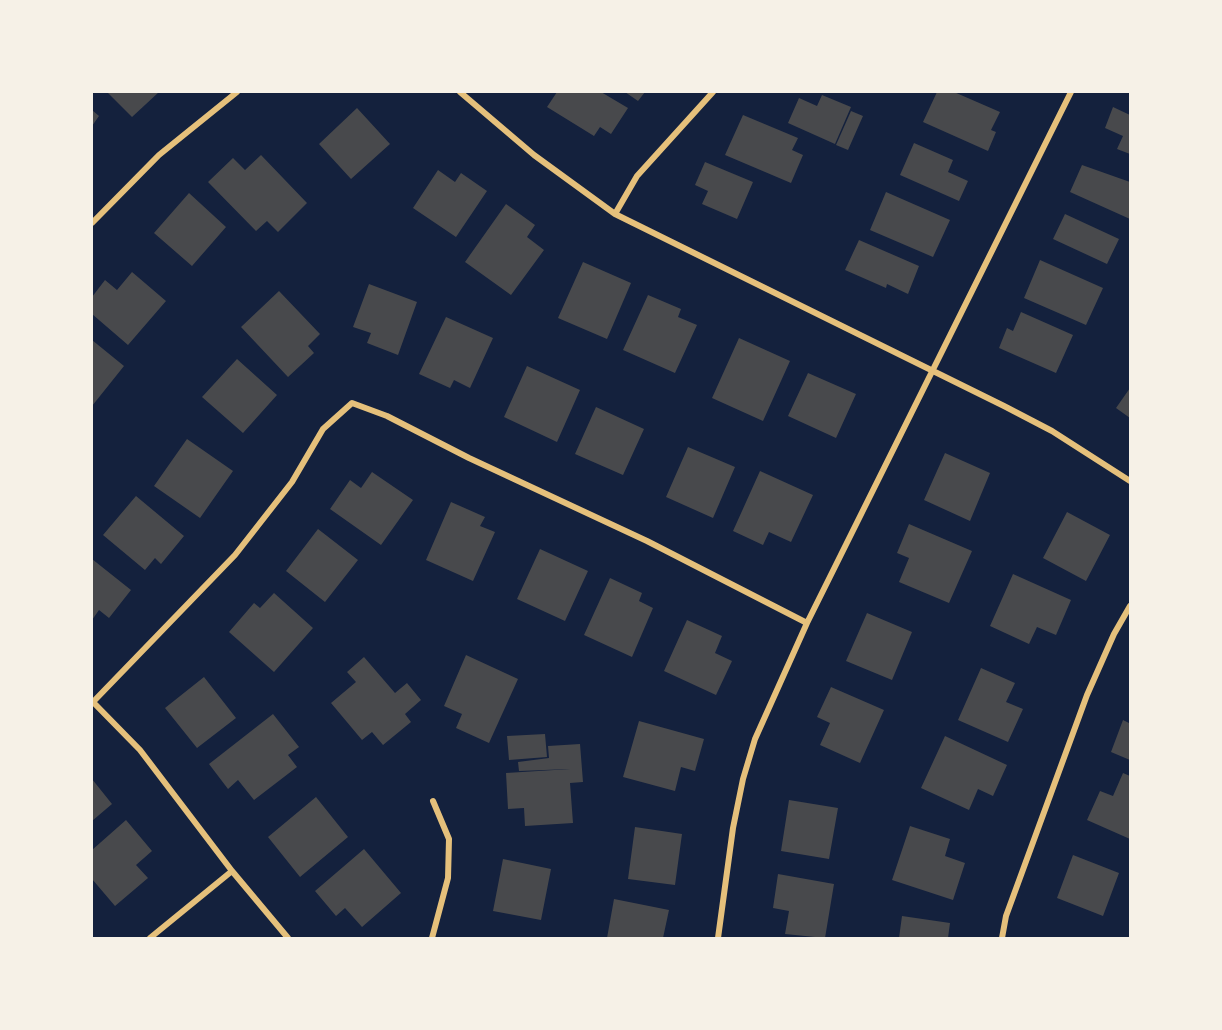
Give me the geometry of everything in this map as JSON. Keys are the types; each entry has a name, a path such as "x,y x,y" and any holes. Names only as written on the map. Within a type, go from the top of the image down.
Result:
{"street":[{"path":"92,224 159,155 237,92"},
{"path":"460,92 534,155 615,214 1052,431 1131,481"},
{"path":"615,214 637,176 713,92"},
{"path":"718,939 743,779 755,739 807,623 1071,92"},
{"path":"288,939 232,871 140,750 92,701 235,555 292,482 323,429 352,403 387,416 469,458 647,541 807,623"},
{"path":"1002,939 1006,916 1087,695 1114,634 1131,606"},
{"path":"432,939 448,878 449,839 433,801"},
{"path":"150,939 232,871"}],"building":[{"path":"107,92 159,92 132,117"},
{"path":"557,92 601,92 628,108 611,134 600,127 594,136 547,107"},
{"path":"625,92 645,92 638,101"},
{"path":"937,92 954,92 1000,112 991,130 996,132 988,151 923,122"},
{"path":"822,95 851,107 835,144 788,123 799,98 817,106"},
{"path":"1113,107 1130,115 1130,154 1117,149 1123,136 1105,128"},
{"path":"357,108 390,144 351,179 319,144"},
{"path":"92,110 99,116 92,126"},
{"path":"851,111 863,116 848,150 836,145"},
{"path":"743,115 798,138 792,150 803,155 791,183 725,155"},
{"path":"914,143 953,160 948,172 968,181 959,201 900,175"},
{"path":"261,155 307,203 278,232 267,221 256,231 208,182 233,158 245,170"},
{"path":"705,162 753,182 737,219 702,204 708,191 695,185"},
{"path":"1082,165 1130,182 1130,219 1070,192"},
{"path":"438,170 455,182 461,173 487,191 456,237 413,208"},
{"path":"886,192 950,220 933,257 870,230"},
{"path":"189,193 226,227 192,266 154,233"},
{"path":"506,204 535,225 527,237 544,250 511,295 465,262"},
{"path":"1065,214 1119,239 1107,264 1053,239"},
{"path":"859,240 919,266 908,294 887,284 886,288 845,270"},
{"path":"1040,260 1103,288 1086,325 1024,298"},
{"path":"583,262 631,283 607,339 558,318"},
{"path":"132,272 166,301 128,345 92,314 92,297 105,280 117,290"},
{"path":"369,284 417,302 398,355 367,343 371,333 353,327"},
{"path":"279,291 320,334 308,346 314,353 288,377 241,327"},
{"path":"648,295 681,309 678,317 697,325 675,373 623,350"},
{"path":"1021,312 1073,335 1056,373 999,348 1007,328 1013,331"},
{"path":"446,317 493,338 470,388 454,380 450,388 419,374"},
{"path":"739,338 790,361 763,421 712,398"},
{"path":"92,340 124,366 92,406"},
{"path":"237,359 277,395 243,433 202,397"},
{"path":"527,366 580,390 557,442 504,417"},
{"path":"808,373 856,394 836,438 788,416"},
{"path":"1130,388 1130,418 1116,408"},
{"path":"596,407 644,429 623,475 575,454"},
{"path":"187,439 233,471 200,518 154,486"},
{"path":"688,447 735,467 713,518 666,497"},
{"path":"945,453 990,473 970,521 924,500"},
{"path":"760,471 813,495 791,542 769,532 763,545 733,531"},
{"path":"372,472 413,500 381,545 330,509 350,480 361,488"},
{"path":"136,496 184,536 161,564 155,558 145,570 103,535"},
{"path":"451,502 485,517 480,526 495,532 473,581 426,560"},
{"path":"1067,512 1110,535 1086,581 1043,558"},
{"path":"909,524 972,551 949,603 899,582 909,558 897,553"},
{"path":"318,529 358,560 325,602 286,571"},
{"path":"540,549 588,571 565,621 517,599"},
{"path":"92,559 131,590 109,618 99,610 92,620"},
{"path":"1013,574 1071,600 1056,635 1037,627 1029,644 990,626"},
{"path":"610,578 642,593 639,601 653,608 632,657 584,635"},
{"path":"274,593 313,628 274,672 229,632 254,603 260,608"},
{"path":"867,613 912,632 892,680 846,661"},
{"path":"687,620 722,636 715,653 732,661 716,695 664,671"},
{"path":"466,655 518,679 489,743 456,728 462,714 444,706"},
{"path":"364,657 395,693 407,683 421,700 405,714 411,722 383,745 372,732 362,740 331,703 356,682 347,672"},
{"path":"981,668 1015,683 1006,702 1023,709 1008,742 958,720"},
{"path":"204,677 236,718 197,748 165,708"},
{"path":"831,687 884,710 860,763 820,745 830,723 817,717"},
{"path":"273,714 299,747 288,755 297,767 254,800 238,780 228,789 209,764"},
{"path":"1130,719 1130,760 1111,752 1123,720 1129,723"},
{"path":"639,721 704,739 695,771 681,767 675,791 623,777"},
{"path":"545,734 547,757 509,760 507,736"},
{"path":"945,736 1007,765 993,796 978,789 969,810 921,788"},
{"path":"580,744 583,782 570,783 573,823 525,826 524,808 508,809 506,773 570,769 519,771 518,762 549,758 548,746"},
{"path":"1123,773 1130,776 1130,839 1087,820 1100,791 1113,796"},
{"path":"92,779 112,804 92,821"},
{"path":"316,797 348,837 300,877 268,837"},
{"path":"789,800 838,808 829,859 781,851"},
{"path":"126,820 152,851 136,865 148,878 115,906 92,879 92,850"},
{"path":"910,826 950,839 945,856 965,863 953,900 892,880"},
{"path":"635,827 682,834 675,885 628,879"},
{"path":"364,849 401,893 362,927 345,908 336,916 315,891"},
{"path":"1073,855 1119,873 1103,916 1057,898"},
{"path":"503,859 551,869 541,920 493,911"},
{"path":"778,874 834,884 825,938 785,934 789,911 773,908"},
{"path":"614,899 669,910 663,938 607,938"},
{"path":"902,916 950,923 948,938 899,938"}]}
